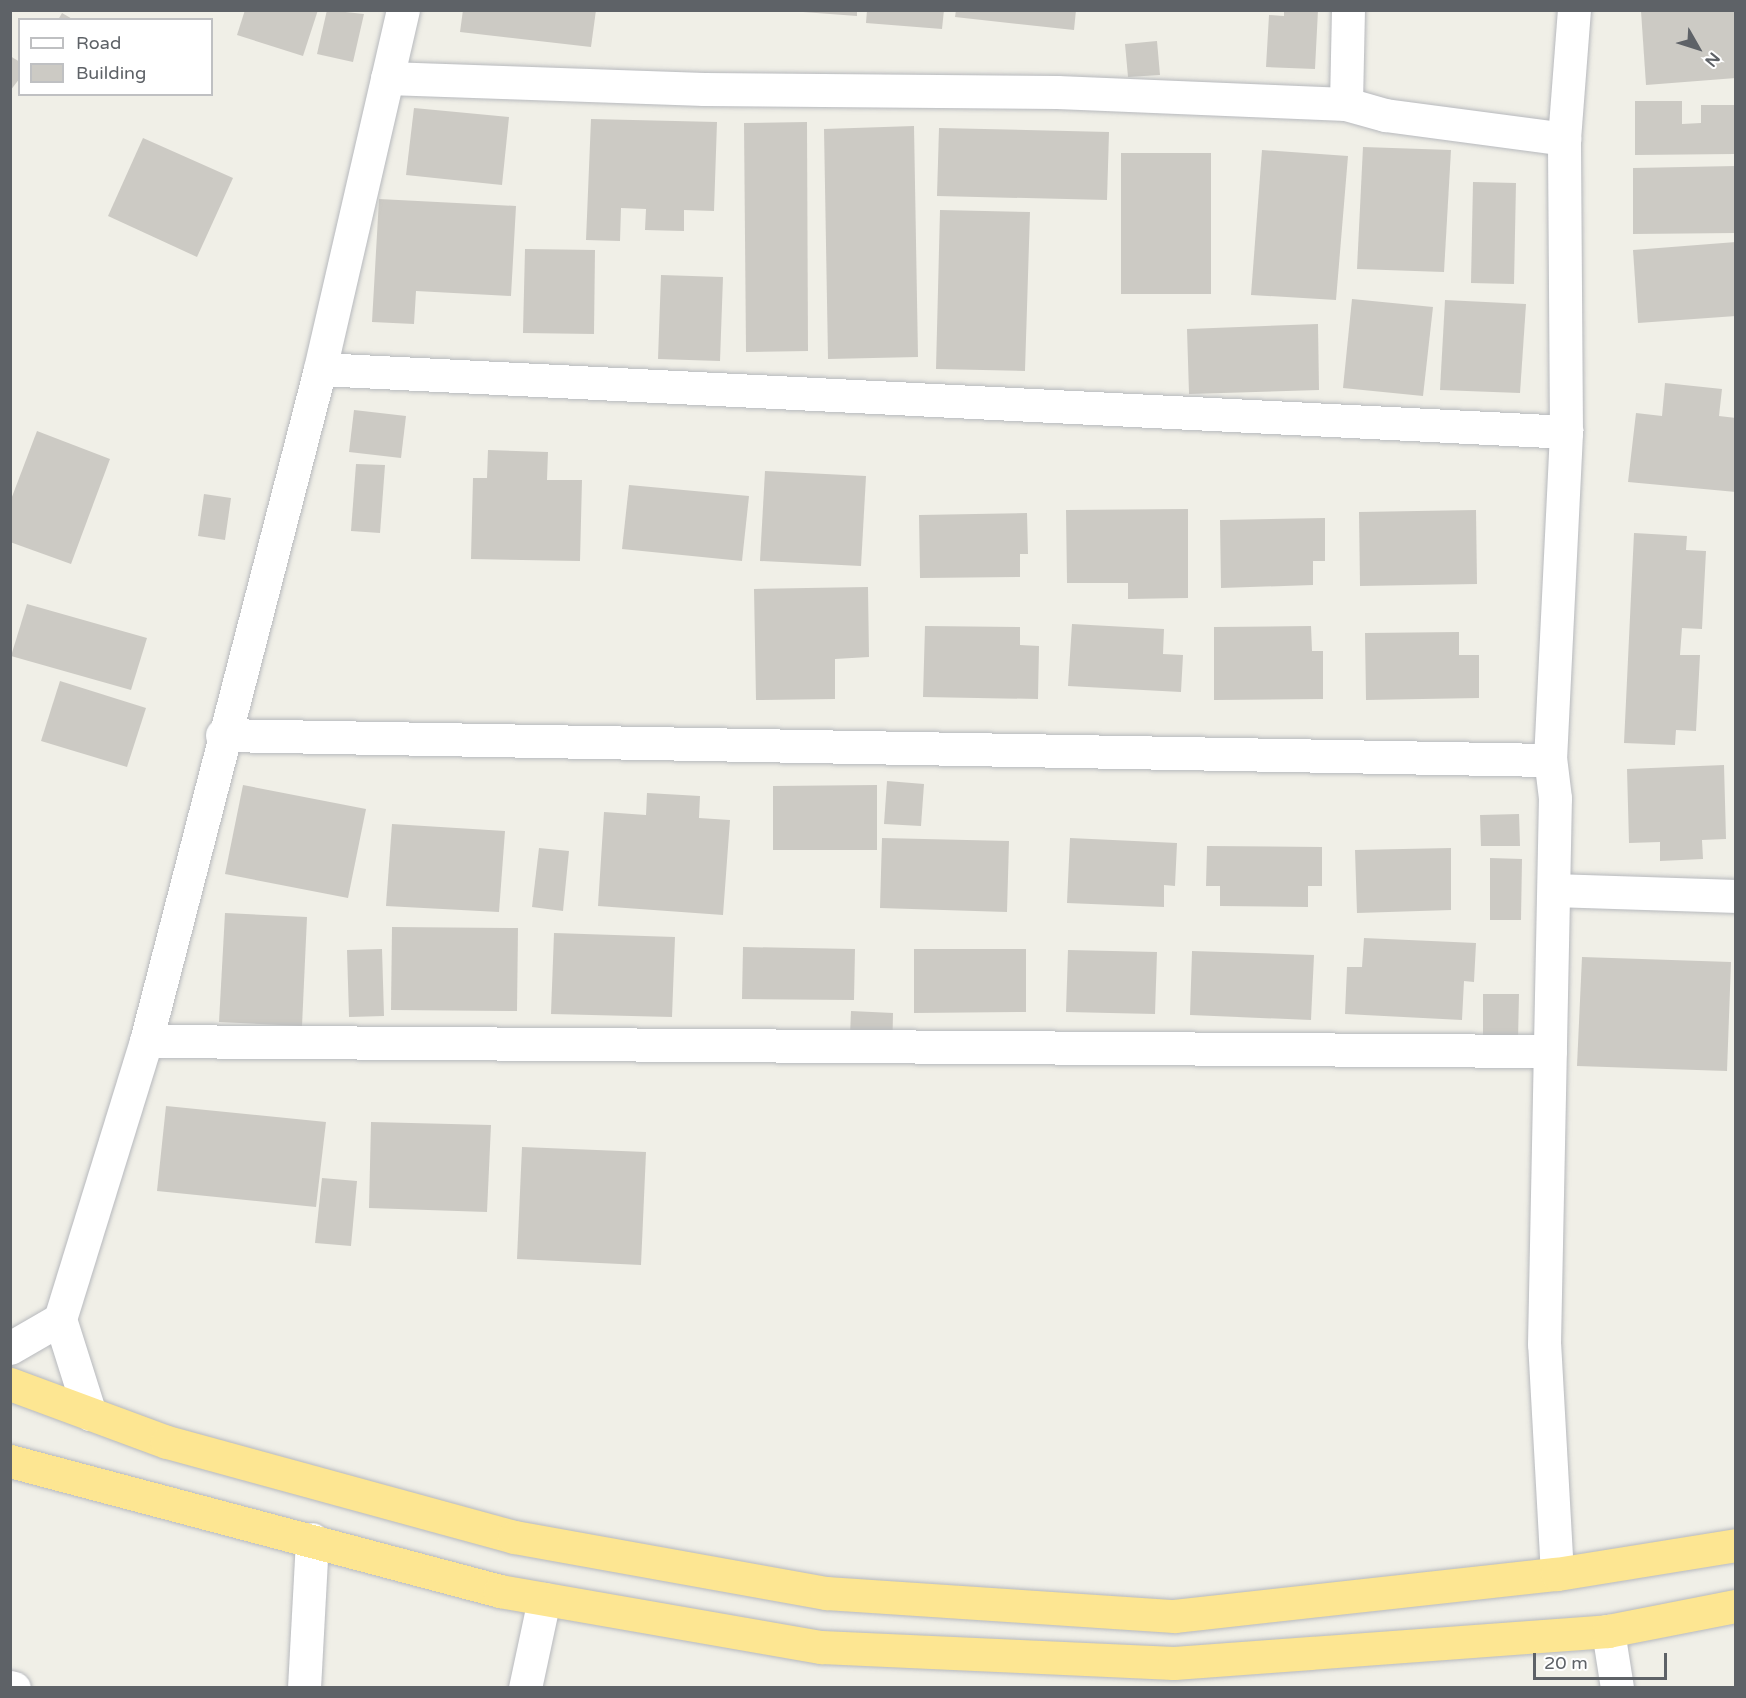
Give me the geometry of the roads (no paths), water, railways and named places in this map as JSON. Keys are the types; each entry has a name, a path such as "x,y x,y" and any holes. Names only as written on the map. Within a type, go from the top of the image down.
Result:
{"highway":[{"path":"10,1384 167,1442 514,1537 826,1593 1174,1616 1557,1574 1736,1545"},
{"path":"10,1461 544,1599 820,1647 1174,1663 1608,1631 1736,1606"}],"street":[{"path":"90,1414 60,1319 146,1041 222,735 320,369 403,10"},
{"path":"1346,104 1348,10"},
{"path":"1557,1574 1544,1344 1555,798 1550,760 1566,432 1564,139 1574,10"},
{"path":"387,78 704,89 1057,92 1346,104 1385,115 1564,139"},
{"path":"320,369 1566,432"},
{"path":"222,735 1550,760"},
{"path":"1554,890 1736,896"},
{"path":"146,1041 1550,1051"},
{"path":"10,1348 60,1319"},
{"path":"304,1688 312,1539"},
{"path":"525,1688 544,1599"},
{"path":"1608,1631 1617,1688"}]}
